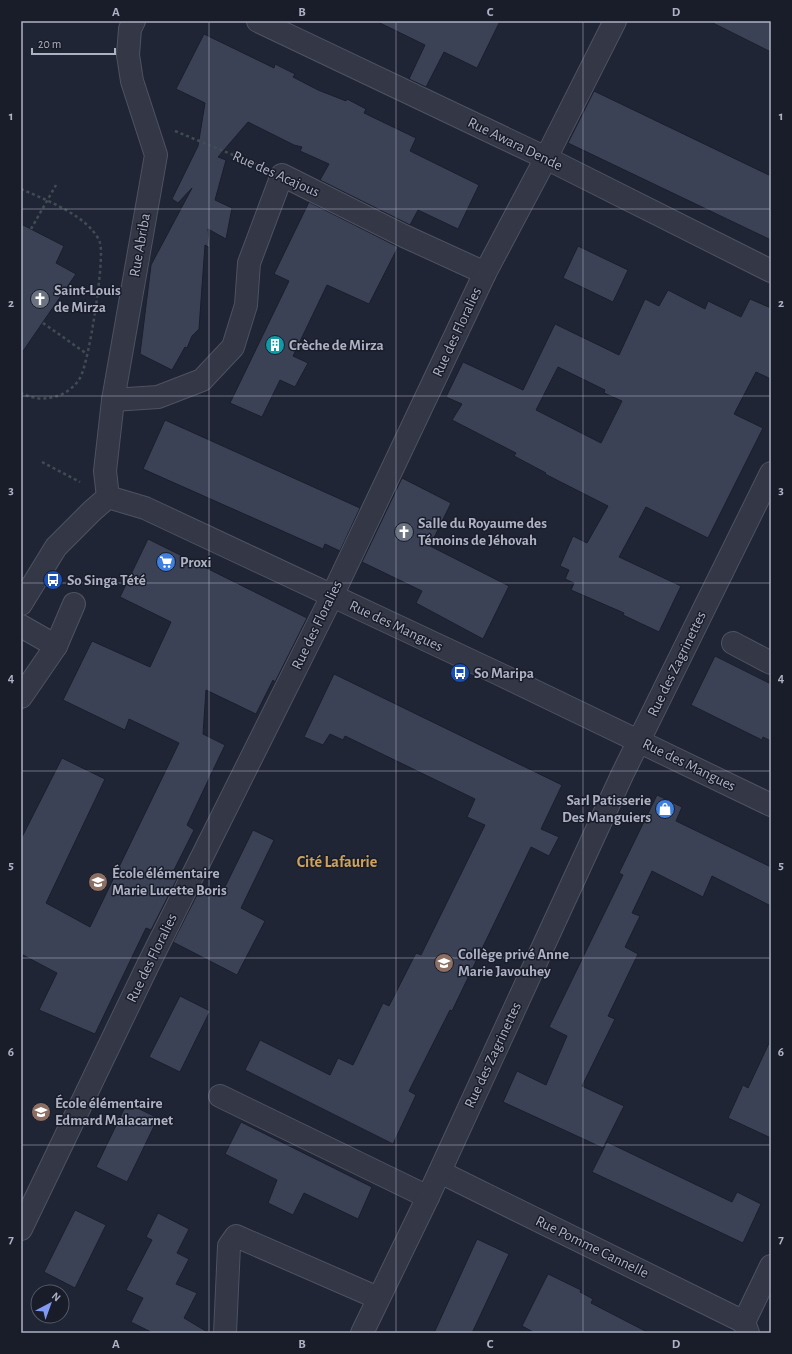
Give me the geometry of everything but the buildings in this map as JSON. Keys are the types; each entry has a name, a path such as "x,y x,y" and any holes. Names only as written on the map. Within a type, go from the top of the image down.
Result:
{"street":[{"name":"Rue Abriba","path":"108,498 105,471 113,400 156,155 132,81 128,55 130,29 134,21"},
{"name":"Rue Awara Dende","path":"258,21 546,158 771,271"},
{"name":"Rue des Floralies","path":"21,1229 148,965 332,596 485,273 546,158 615,21"},
{"name":"Rue des Acajous","path":"282,175 404,236 485,273"},
{"path":"113,400 158,397 202,380 233,347 246,306 249,264 282,175"},
{"name":"Rue des Zagrinettes","path":"362,1333 440,1172 622,775 771,474"},
{"path":"21,604 56,547 92,511 108,498"},
{"name":"Rue des Mangues","path":"108,498 146,508 771,805"},
{"path":"21,698 56,646 74,604"},
{"path":"21,626 56,646"},
{"path":"733,643 771,663"},
{"path":"220,1096 428,1197"},
{"name":"Rue Pomme Cannelle","path":"440,1172 746,1327"},
{"path":"225,1333 229,1246 236,1236 378,1298"},
{"path":"746,1327 771,1266"}],"path":[{"name":"Rue des Acajous","path":"145,118 282,175"},
{"path":"30,229 56,185"},
{"path":"21,189 47,200 80,220 93,230 100,243 100,276 87,354 80,378 70,390 56,397 38,399 21,393"},
{"path":"43,323 87,354"},
{"path":"42,462 108,498"}],"place":[{"name":"Saint-Louis de Mirza","path":"40,299"},
{"name":"Crèche de Mirza","path":"275,345"},
{"name":"Salle du Royaume des Témoins de Jéhovah","path":"404,532"},
{"name":"Proxi","path":"166,562"},
{"name":"So Singa Tété","path":"53,580"},
{"name":"So Maripa","path":"460,673"},
{"name":"Sarl Patisserie Des Manguiers","path":"665,809"},
{"name":"École élémentaire Marie Lucette Boris","path":"98,882"},
{"name":"Collège privé Anne Marie Javouhey","path":"444,963"},
{"name":"École élémentaire Edmard Malacarnet","path":"41,1112"}],"district":[{"name":"Cité Lafaurie","path":"337,862"}]}
